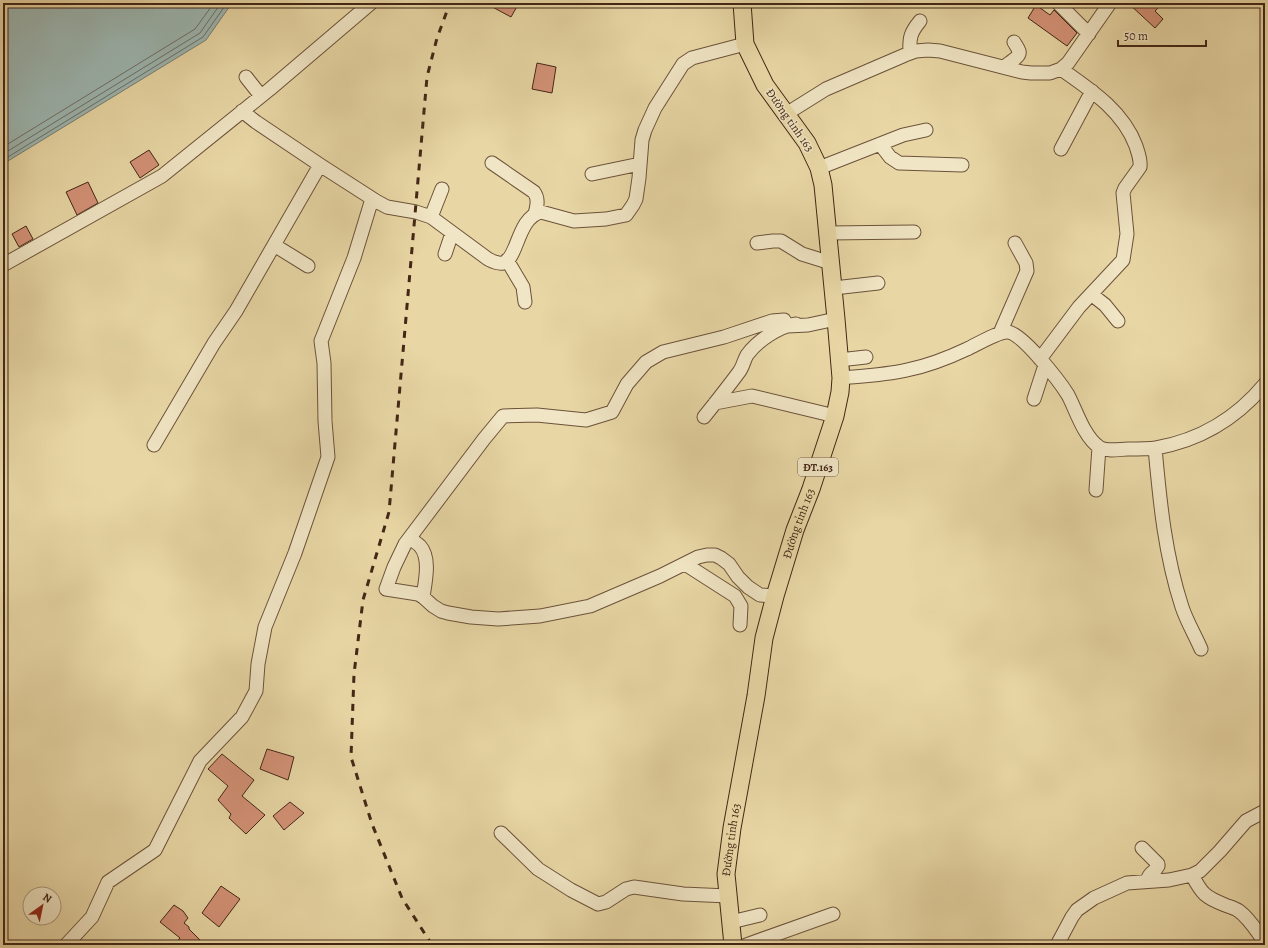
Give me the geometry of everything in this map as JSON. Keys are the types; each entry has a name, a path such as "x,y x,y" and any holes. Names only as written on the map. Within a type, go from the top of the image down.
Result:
{"main road":[{"name":"Đường tỉnh 163","path":"733,945 726,874 732,828 756,696 764,638 795,530 836,416 841,378 834,288 823,185 819,168 807,143 765,85 745,44 742,3"}],"street":[{"path":"3,265 162,176 261,96 371,3"},
{"path":"1058,3 1089,34"},
{"path":"786,114 826,89 910,53 928,50 940,51 1031,73 1050,73 1062,69 1089,34 1109,3"},
{"path":"910,53 909,42 911,33 920,20"},
{"path":"1004,67 1019,54 1014,42"},
{"path":"242,111 256,122 372,199 387,207 416,212 431,217 488,259 501,263 508,260 523,227 532,216 540,212 574,221 606,219 626,215 636,199 642,140 645,130 655,108 684,64 692,58 745,44"},
{"path":"1034,399 1043,362 1079,307 1123,260 1127,234 1122,193 1140,167 1140,162 1133,140 1126,126 1113,110 1092,91 1062,69"},
{"path":"246,77 261,96"},
{"path":"1061,149 1092,91"},
{"path":"819,168 903,135 926,130"},
{"path":"880,144 890,156 899,163 962,165"},
{"path":"492,163 534,192 537,196 535,214"},
{"path":"592,174 640,164"},
{"path":"154,445 214,343 236,311 320,165"},
{"path":"431,217 442,189"},
{"path":"66,945 92,917 108,882 155,850 200,761 242,717 256,692 258,664 265,627 295,553 328,457 325,422 324,363 321,341 354,258 372,199"},
{"path":"828,233 914,232"},
{"path":"445,254 452,233"},
{"path":"756,243 781,241 802,254 831,263"},
{"path":"1000,334 1027,271 1026,263 1015,243"},
{"path":"274,245 308,266"},
{"path":"508,260 524,287 525,302"},
{"path":"834,288 878,283"},
{"path":"1091,294 1104,305 1118,322"},
{"path":"704,417 740,370 747,355 760,342 775,331 787,326 808,325 836,319"},
{"path":"775,596 760,595 748,587 738,577 729,564 715,555 707,554 590,606 540,616 498,618 470,617 441,611 433,606 424,597 413,593 386,589 405,544 503,416 537,416 586,420 612,412 627,384 636,373 646,362 663,352 724,337 772,321 784,320 787,326"},
{"path":"841,378 878,375 923,366 956,354 1000,334 1009,332 1023,340 1043,362 1067,394 1090,438 1099,447 1110,450 1154,448 1184,442 1216,428 1232,417 1256,395 1265,384"},
{"path":"839,360 866,357"},
{"path":"715,403 752,396 836,416"},
{"path":"1096,490 1099,447"},
{"path":"1154,448 1161,515 1167,550 1182,608 1201,649"},
{"path":"410,538 421,547 425,557 427,569 424,597"},
{"path":"685,564 735,596 741,606 740,625"},
{"path":"1057,945 1077,910 1094,898 1127,883 1169,880 1192,875 1200,871 1246,821 1265,811"},
{"path":"501,833 538,870 598,904 606,902 626,889 634,887 682,894 728,896"},
{"path":"1142,848 1158,864 1157,869 1148,875 1147,881"},
{"path":"1192,875 1204,895 1210,900 1238,910 1246,916 1265,942"},
{"path":"746,945 833,914"},
{"path":"730,922 760,915"}],"water":[{"path":"3,3 232,3 206,40 3,164"}],"building":[{"path":"485,3 519,3 511,17"},
{"path":"1128,3 1163,3 1155,11 1163,19 1155,28"},
{"path":"1036,5 1050,15 1054,10 1077,33 1067,46 1028,18"},
{"path":"537,63 556,67 552,93 532,89"},
{"path":"149,150 159,165 140,178 130,162"},
{"path":"88,182 98,203 77,215 66,192"},
{"path":"26,226 33,239 19,247 12,234"},
{"path":"267,749 294,757 288,780 260,769"},
{"path":"222,754 254,780 242,796 265,815 246,834 229,818 231,814 218,800 228,786 208,769"},
{"path":"290,802 304,813 284,830 273,816"},
{"path":"221,886 240,899 219,927 202,913"},
{"path":"174,905 183,911 188,918 184,923 205,945 174,945 180,938 160,922"}],"railway":[{"path":"432,945 402,898 372,824 351,757 354,674 363,600 389,512 427,77 437,38 450,3"}]}
